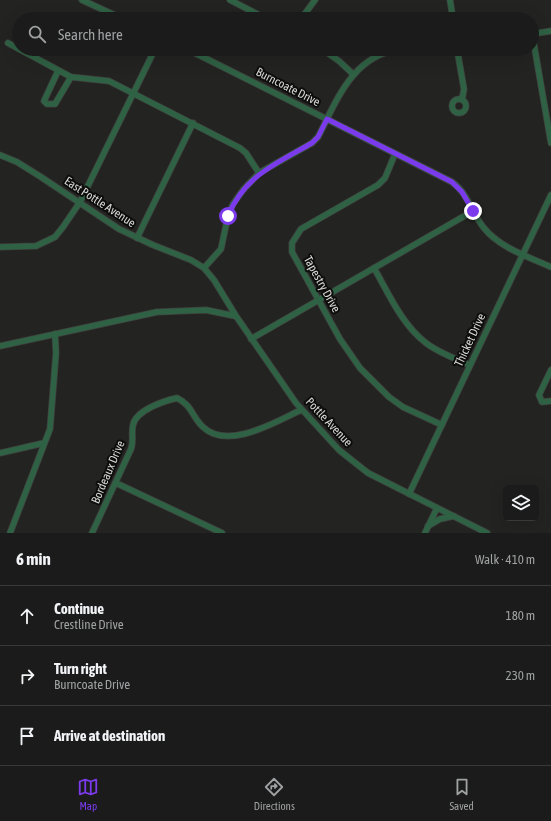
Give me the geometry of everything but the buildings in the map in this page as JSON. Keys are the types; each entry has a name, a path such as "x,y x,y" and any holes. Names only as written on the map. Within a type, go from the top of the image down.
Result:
{"street":[{"path":"82,0 108,12"},
{"path":"231,0 254,12"},
{"path":"306,12 315,0"},
{"path":"450,0 452,12"},
{"path":"539,33 551,31"},
{"path":"8,43 12,45"},
{"path":"31,56 71,77 109,81 193,123 240,148 246,153 259,173"},
{"path":"0,247 36,246 46,243 55,237 80,202 152,56"},
{"name":"Burncoate Drive","path":"201,56 458,186 481,224 492,236 522,254 551,267"},
{"path":"332,56 353,74"},
{"path":"204,268 221,249 224,231 233,204 243,190 259,173 312,143 318,137 343,87 353,74 369,61 382,56"},
{"path":"459,56 464,89 462,100"},
{"path":"536,56 551,143"},
{"path":"58,71 44,101 47,104 55,104 71,77"},
{"path":"137,238 193,123"},
{"name":"Tapestry Drive","path":"395,154 384,178 378,185 301,229 295,236 292,243 292,252 340,339 360,368 389,397 403,407 442,425"},
{"name":"East Pottle Avenue","path":"0,155 17,162 119,229 191,260 204,268 214,280 236,316"},
{"name":"Thicket Drive","path":"409,494 551,195"},
{"path":"251,339 473,211"},
{"path":"374,268 404,320 416,334 438,351 470,366"},
{"path":"0,346 175,310 218,312 236,316"},
{"name":"Pottle Avenue","path":"236,316 302,410 328,439 360,468 488,533"},
{"path":"10,533 52,418 56,352 55,334"},
{"path":"551,370 549,381 539,395 542,402 551,402"},
{"name":"Bordeaux Drive","path":"92,533 116,483 133,442 133,424 139,415 153,405 176,398 185,402 203,427 212,433 233,437 246,434 302,410"},
{"path":"0,453 44,443"},
{"path":"116,483 222,533"},
{"path":"425,533 437,508"},
{"path":"428,526 440,519 454,516"}],"route":[{"path":"228,216 233,204 243,190 259,173 312,143 318,137 327,119 452,182 458,186 473,211"}]}
